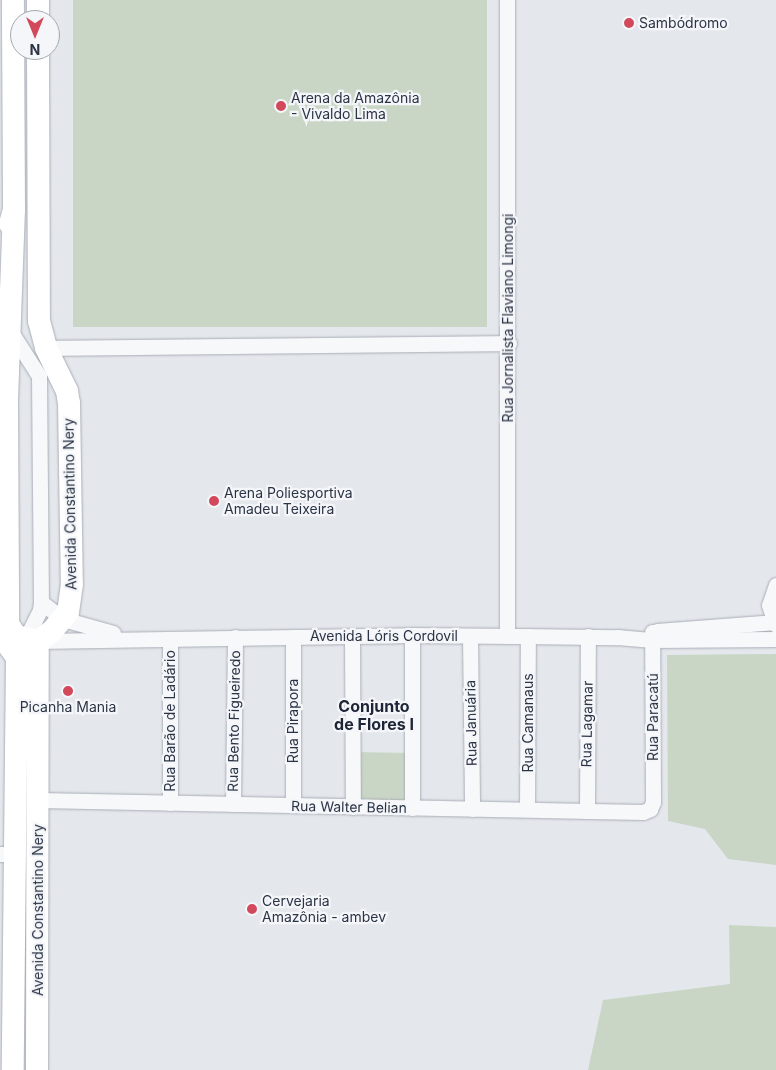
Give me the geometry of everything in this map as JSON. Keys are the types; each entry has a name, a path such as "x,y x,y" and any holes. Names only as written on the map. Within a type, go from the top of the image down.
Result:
{"highway":[{"path":"13,0 14,209 12,332 8,401 8,624 16,636 27,646"},
{"name":"Avenida Constantino Nery","path":"13,1070 7,858 27,646 63,619 72,601 69,403 67,391 46,348 39,302 38,60"},
{"path":"0,269 14,209"},
{"path":"0,634 27,646"},
{"name":"Avenida Constantino Nery","path":"27,646 38,800 37,1070"}],"street":[{"name":"Rua Jornalista Flaviano Limongi","path":"507,0 509,343 507,636"},
{"path":"12,332 39,376 41,602 27,646"},
{"path":"46,348 509,343"},
{"path":"775,623 769,605 776,585"},
{"name":"Avenida Lóris Cordovil","path":"41,602 63,619 147,639"},
{"name":"Avenida Lóris Cordovil","path":"653,636 775,623"},
{"path":"412,635 412,808"},
{"name":"Avenida Lóris Cordovil","path":"27,646 147,639 412,635 653,636 776,639"},
{"path":"352,636 353,807"},
{"name":"Rua Januária","path":"470,636 472,809"},
{"name":"Rua Camanaus","path":"527,809 528,636"},
{"name":"Rua Lagamar","path":"587,811 588,636"},
{"name":"Rua Paracatú","path":"653,636 653,802"},
{"name":"Rua Bento Figueiredo","path":"233,804 235,637"},
{"name":"Rua Pirapora","path":"293,637 293,805"},
{"name":"Rua Barão de Ladário","path":"170,639 170,803"},
{"name":"Rua Walter Belian","path":"38,800 643,812 650,809 653,802"}],"green space":[{"name":"Arena da Amazônia - Vivaldo Lima","path":"73,0 487,0 487,327 73,327"},
{"path":"776,654 776,865 728,859 705,829 668,821 667,655"},
{"path":"353,752 412,753 411,813 352,812"},
{"path":"729,925 776,927 776,1070 588,1070 603,1000 730,984"}],"place":[{"name":"Sambódromo","path":"629,23"},
{"name":"Arena da Amazônia - Vivaldo Lima","path":"281,106"},
{"name":"Arena Poliesportiva Amadeu Teixeira","path":"214,501"},
{"name":"Picanha Mania","path":"68,691"},
{"name":"Cervejaria Amazônia - ambev","path":"252,909"}],"district":[{"name":"Conjunto de Flores I","path":"374,715"}]}
